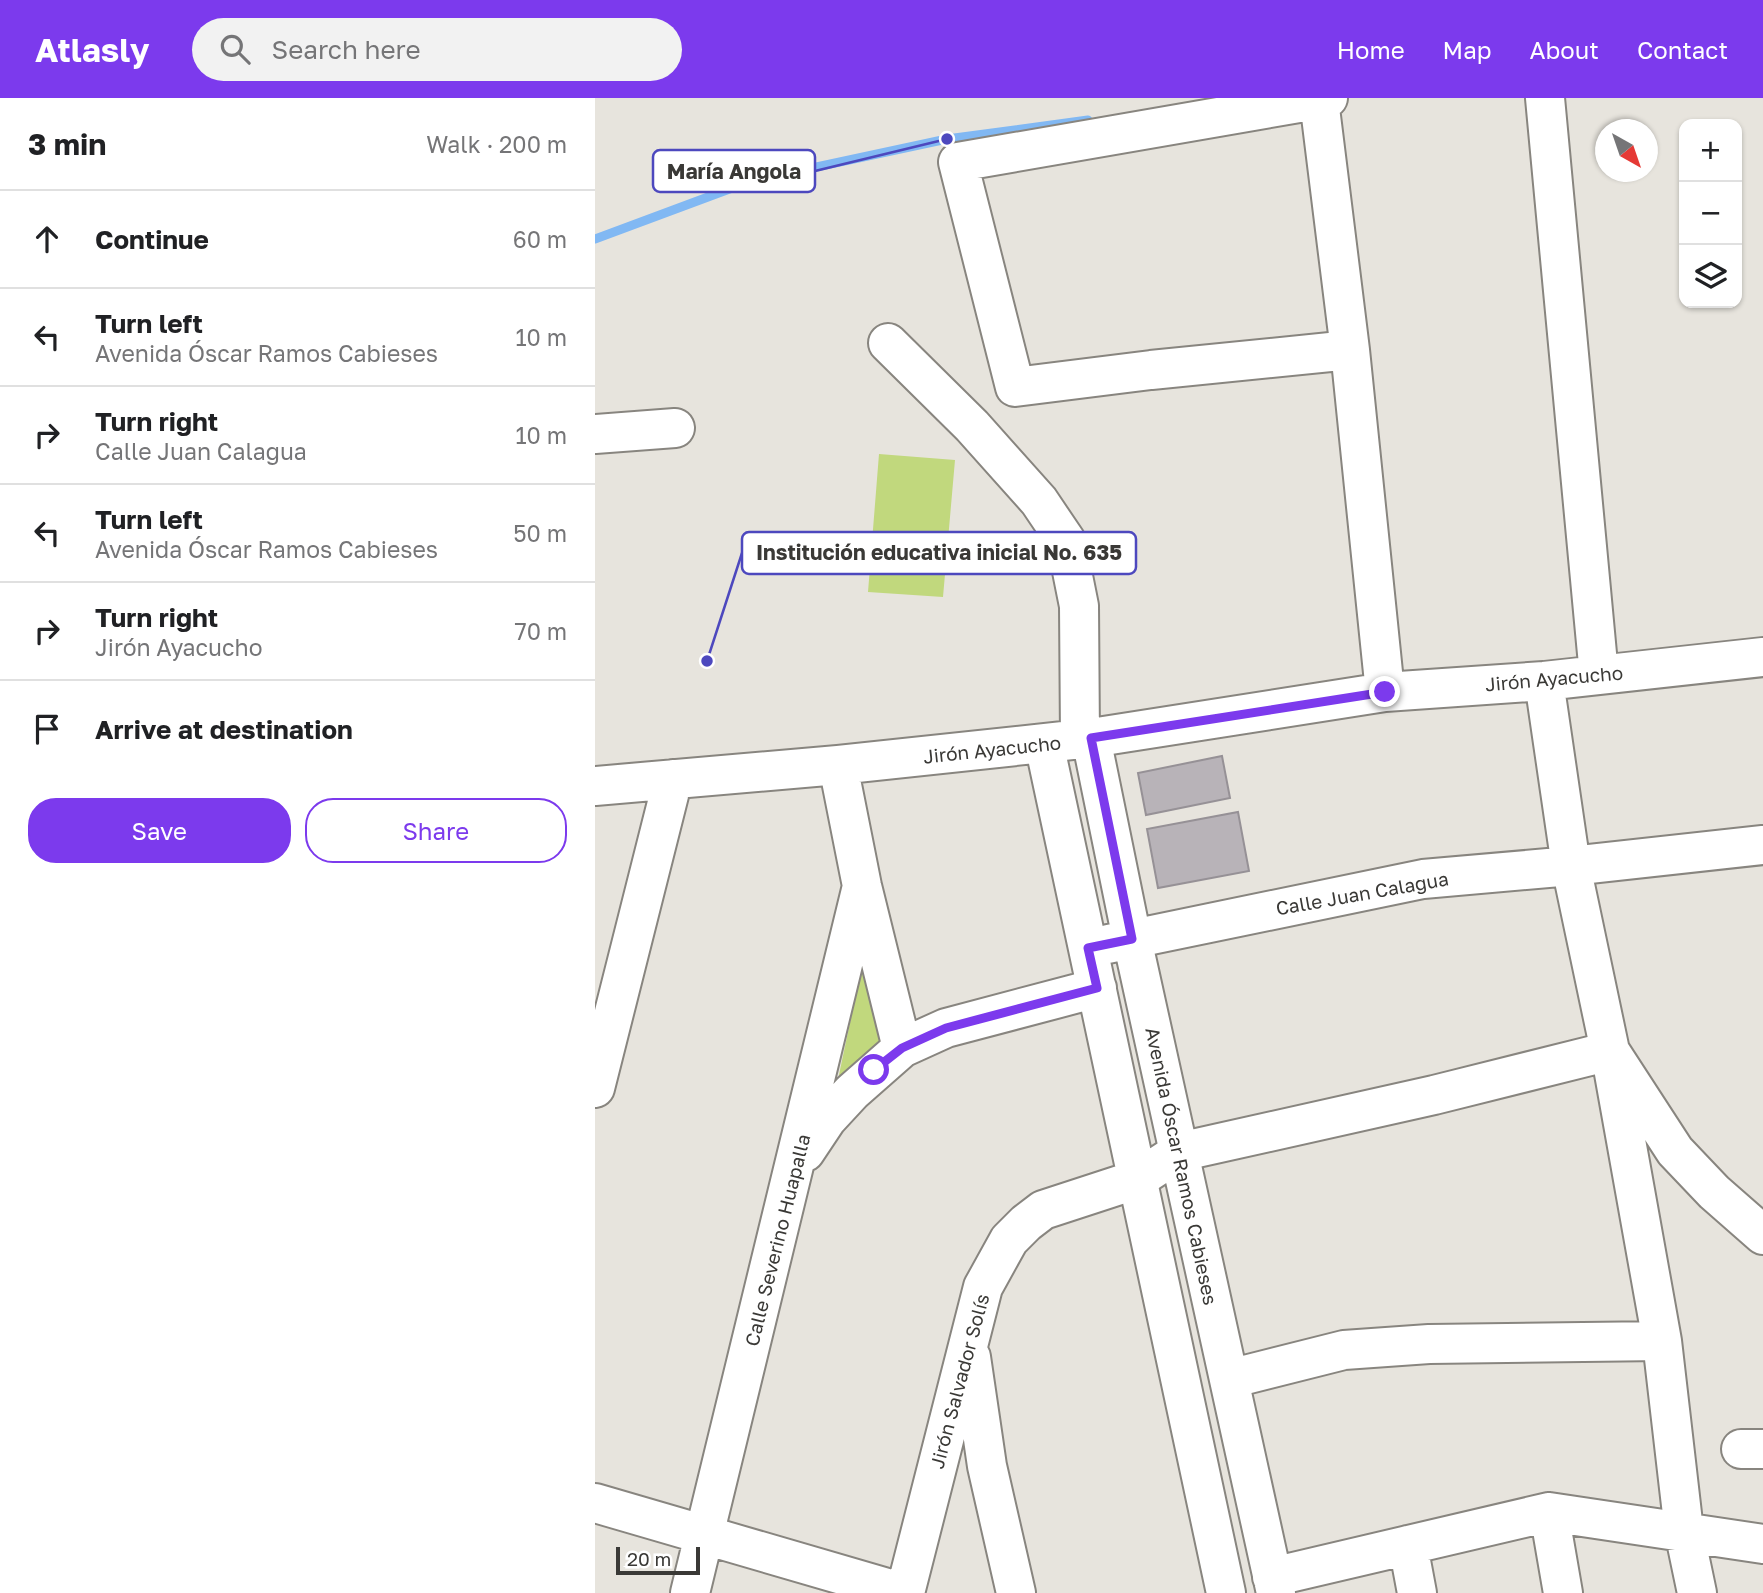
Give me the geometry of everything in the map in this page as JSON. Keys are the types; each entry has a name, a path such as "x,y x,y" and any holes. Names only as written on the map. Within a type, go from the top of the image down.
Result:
{"street":[{"path":"1545,98 1599,675"},
{"path":"1350,350 1015,387 958,162 1323,99 1350,350 1385,692"},
{"path":"888,343 972,426 1039,501 1066,541 1079,606 1071,740 1088,948 1226,1593"},
{"path":"595,434 675,428"},
{"name":"Jirón Ayacucho","path":"595,786 838,765 1071,740 1385,692 1544,681 1763,657"},
{"path":"1544,681 1571,866 1610,1051 1662,1341 1684,1531 1697,1593"},
{"name":"Avenida Óscar Ramos Cabieses","path":"1071,740 1132,939 1274,1585"},
{"path":"838,765 862,886 902,1048"},
{"path":"595,1088 673,779"},
{"name":"Calle Juan Calagua","path":"1088,948 1423,879 1763,845"},
{"name":"Calle Severino Huapalla","path":"690,1593 862,886"},
{"path":"795,1168 835,1110 852,1091 902,1048 946,1028 1097,988"},
{"path":"1179,1152 1434,1095 1610,1051"},
{"path":"1610,1051 1675,1151 1714,1192 1763,1235"},
{"name":"Jirón Salvador Solís","path":"904,1593 983,1287 1009,1240 1043,1210 1138,1179 1179,1152"},
{"path":"969,1341 988,1466 1016,1593"},
{"path":"1229,1378 1344,1350 1429,1343 1662,1341"},
{"path":"595,1503 904,1593"},
{"path":"1549,1512 1563,1593"},
{"path":"1274,1585 1408,1545 1549,1512 1763,1544"},
{"path":"1408,1545 1417,1593"}],"green space":[{"path":"879,454 955,460 943,597 868,592"},
{"path":"863,961 884,1043 836,1089"}],"building":[{"path":"1222,756 1230,798 1146,815 1138,773"},
{"path":"1238,812 1249,871 1158,888 1147,829"}],"waterway":[{"path":"595,239 751,181 947,139 1088,120"}],"place":[{"name":"María Angola","path":"947,139"},
{"name":"Institución educativa inicial No. 635","path":"707,661"}],"route":[{"path":"874,1070 902,1048 946,1028 1097,988 1088,948 1132,939 1091,738 1385,692"}]}
